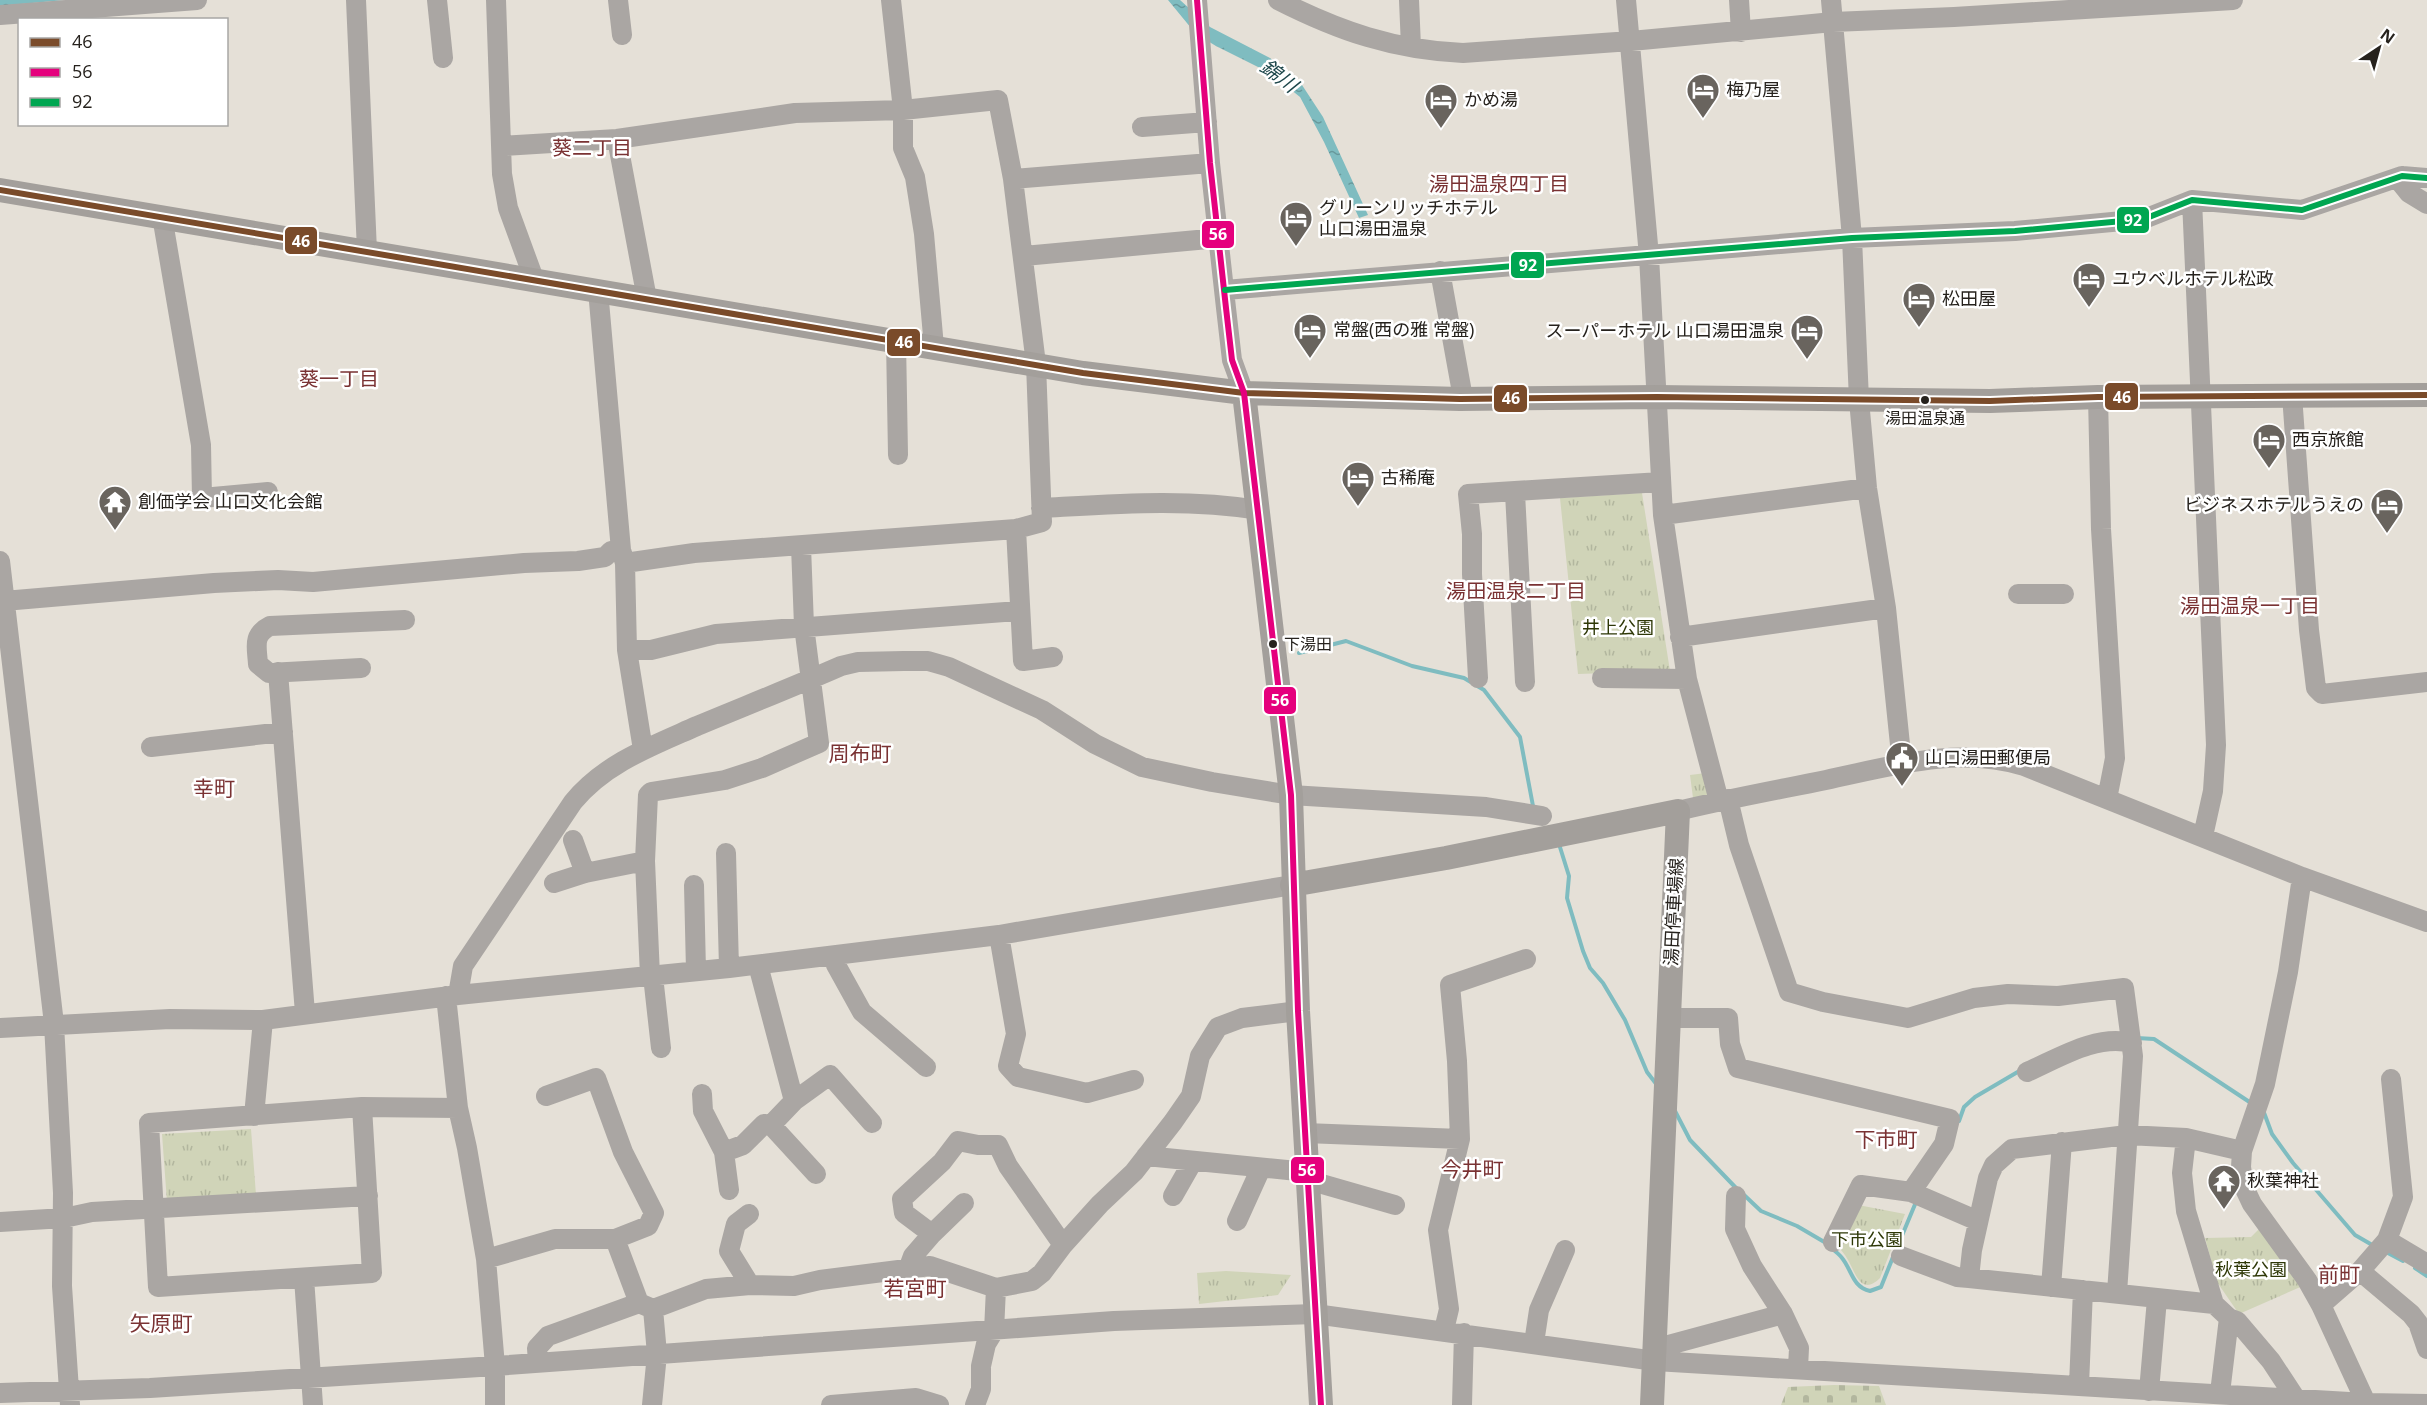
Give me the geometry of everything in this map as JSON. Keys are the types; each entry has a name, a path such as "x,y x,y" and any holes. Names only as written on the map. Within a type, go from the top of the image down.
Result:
{"main road":[{"path":"0,190 1123,379 1244,393 1463,398 1657,397 1990,401 2098,397 2427,395"},
{"path":"1244,393 1291,795 1292,885 1298,1011 1321,1405"},
{"path":"1292,885 1446,858 1548,829 1678,812"},
{"name":"湯田停車場線","path":"1652,1405 1678,812"}],"street":[{"path":"0,15 197,0"},
{"path":"356,0 367,251"},
{"path":"437,0 443,58"},
{"path":"496,0 502,174 508,208 534,279"},
{"path":"618,0 622,35"},
{"path":"891,0 903,110 903,148 915,177 922,223 934,347"},
{"path":"1278,0 1366,39 1436,52 1463,53 1742,32 1954,9 2233,0"},
{"path":"1409,0 1412,46"},
{"path":"1626,0 1649,256 1663,515 1680,637 1688,679 1723,800 1789,992 1823,1002 1908,1018 1974,998 2008,994 2058,996 2124,988 2133,1056 2117,1293"},
{"path":"1739,0 1742,32"},
{"path":"1831,0 1852,238 1859,400 1867,488 1886,608 1902,764"},
{"path":"1197,1 1210,163 1232,360 1244,393"},
{"path":"3,605 214,583 278,580 313,582 524,563 578,561 605,557 611,551 623,556 801,546 1016,528 1042,522 1036,363 1013,178 998,100 903,110 795,113 617,139 502,146"},
{"path":"1142,126 1207,122"},
{"path":"617,139 647,299"},
{"path":"1013,178 1210,163"},
{"path":"1225,290 1852,238 2014,231 2144,219 2192,200 2302,210 2402,176 2427,178"},
{"path":"2402,176 2401,183 2409,193 2427,204"},
{"path":"2192,200 2216,746 2213,791 2203,836"},
{"path":"162,216 201,445 202,498 268,492"},
{"path":"1024,256 1219,238"},
{"path":"1440,271 1463,398"},
{"path":"598,290 623,556 627,650 643,750"},
{"path":"896,340 898,455"},
{"path":"2292,395 2309,630 2316,688 2322,694 2427,682"},
{"path":"2098,397 2101,529 2115,758 2107,799"},
{"path":"1478,678 1472,534 1468,494 1515,493 1661,482"},
{"path":"1663,515 1867,488"},
{"path":"1515,493 1525,682"},
{"path":"1041,508 1163,503 1221,504 1258,510"},
{"path":"1016,528 1023,661 1053,657"},
{"path":"661,1048 651,976 645,861 648,795 651,792 725,780 762,768 819,742 804,626 801,546"},
{"path":"0,561 3,605 54,1024 64,1218 62,1286 69,1398"},
{"path":"2018,594 2064,594"},
{"path":"1680,637 1886,608"},
{"path":"627,650 651,650 716,634 1019,610"},
{"path":"361,668 269,673 258,664 257,640 261,631 270,626 405,620"},
{"path":"495,1405 495,1366 486,1259 458,1108 452,996 463,966 573,802 587,785 606,770 643,750 841,666 858,662 928,662 949,667 1042,710 1095,744 1142,767 1212,782 1291,795 1486,807 1548,829"},
{"path":"278,672 305,1013"},
{"path":"1602,678 1688,679"},
{"path":"150,747 283,732"},
{"path":"1678,812 1723,800 1902,764 1950,757 1999,759 2024,766 2302,877 2427,921"},
{"path":"573,840 585,873"},
{"path":"726,853 729,968"},
{"path":"554,883 585,873 645,861"},
{"path":"2302,877 2288,972 2265,1084 2242,1151 2241,1167 2244,1187 2252,1204 2307,1280 2321,1305 2366,1404"},
{"path":"694,885 696,972"},
{"path":"0,1028 170,1019 263,1020 452,996 696,972 999,936 1292,885"},
{"path":"999,936 1016,1034 1008,1066 1018,1077 1087,1093 1134,1080"},
{"path":"834,956 836,965 862,1012 926,1066"},
{"path":"1444,1330 1449,1309 1438,1230 1460,1139 1457,1061 1450,985 1526,959"},
{"path":"758,965 794,1101"},
{"path":"538,1362 537,1348 548,1336 706,1289 750,1285 794,1286 909,1267 930,1266 996,1288 1032,1281 1042,1273 1064,1245 1146,1156 1191,1096 1200,1056 1218,1027 1242,1018 1298,1011"},
{"path":"1670,1018 1728,1018 1730,1044 1738,1068 1950,1119 1944,1144 1911,1192"},
{"path":"254,1116 263,1020"},
{"path":"2027,1072 2099,1041 2132,1043"},
{"path":"771,1125 794,1101 830,1075 872,1123"},
{"path":"486,1259 555,1239 615,1239 648,1226 654,1213 623,1152 596,1078 546,1096"},
{"path":"2321,1305 2360,1271 2387,1240 2403,1197 2391,1079"},
{"path":"702,1094 703,1111 724,1152 729,1190"},
{"path":"362,1107 372,1273 158,1287 149,1123 362,1107 458,1108"},
{"path":"724,1152 743,1145 764,1124 771,1125 816,1174"},
{"path":"1305,1133 1460,1139"},
{"path":"1970,1278 1978,1221 1988,1178 1994,1165 2012,1149 2127,1135 2186,1138 2242,1151"},
{"path":"2186,1138 2182,1173 2186,1211 2214,1304 2229,1318 2237,1321 2271,1361 2296,1399"},
{"path":"932,1234 904,1213 902,1199 942,1162 958,1140 978,1146 998,1145 1008,1166 1064,1245"},
{"path":"2051,1287 2062,1142"},
{"path":"1146,1156 1261,1168 1308,1176 1395,1205"},
{"path":"1173,1196 1193,1161"},
{"path":"1237,1221 1261,1168"},
{"path":"1833,1242 1861,1185 1911,1192 1978,1221"},
{"path":"0,1222 64,1218 92,1212 153,1207 368,1196"},
{"path":"1736,1196 1735,1229 1752,1266 1783,1314 1799,1348 1798,1368"},
{"path":"909,1267 913,1256 964,1203"},
{"path":"749,1214 736,1224 729,1251 750,1285"},
{"path":"615,1239 646,1306 657,1354 652,1405"},
{"path":"2387,1240 2427,1264"},
{"path":"1534,1343 1539,1310 1565,1250"},
{"path":"1901,1256 1957,1277 2214,1304"},
{"path":"2360,1271 2411,1314 2418,1323 2427,1349"},
{"path":"303,1278 313,1405"},
{"path":"975,1405 981,1389 981,1366 986,1344 994,1331 996,1288"},
{"path":"2079,1385 2083,1290"},
{"path":"2150,1391 2157,1299"},
{"path":"0,1394 69,1398 310,1376 495,1366 1114,1322 1316,1314 1534,1343 1798,1368 2366,1404 2427,1404"},
{"path":"1654,1355 1783,1314"},
{"path":"2220,1393 2229,1318"},
{"path":"1462,1405 1464,1333"},
{"path":"831,1405 916,1398 939,1405"}],"green space":[{"name":"井上公園","path":"1642,493 1670,671 1578,674 1560,498"},
{"path":"1706,773 1710,791 1707,795 1693,798 1690,775"},
{"path":"251,1129 256,1195 167,1202 162,1134"},
{"name":"下市公園","path":"1858,1205 1905,1214 1880,1278 1868,1285 1859,1281 1847,1258 1836,1244"},
{"name":"秋葉公園","path":"2262,1226 2305,1285 2239,1314 2217,1282 2205,1238 2251,1237"},
{"path":"1226,1271 1291,1275 1278,1295 1199,1304 1197,1273"},
{"path":"1879,1386 1886,1405 1781,1405 1788,1387"}],"water":[{"path":"0,0 65,0 0,6"},
{"name":"錦川","path":"1168,0 1180,0 1210,27 1270,58 1302,85 1323,117 1368,215 1359,218 1324,142 1300,97 1270,73 1196,34"}],"waterway":[{"path":"1299,653 1346,641 1412,666 1464,678 1484,690 1520,737 1533,806"},
{"path":"1559,844 1569,876 1567,898 1583,951 1590,968 1603,983 1625,1020 1647,1072 1657,1085"},
{"path":"2137,1038 2154,1039 2251,1103"},
{"path":"1959,1121 1964,1107 1975,1097 2021,1070"},
{"path":"2263,1110 2272,1134 2293,1163 2355,1235 2374,1246"},
{"path":"1675,1111 1690,1140 1737,1189"},
{"path":"1743,1194 1761,1211 1797,1226 1826,1243"},
{"path":"1896,1250 1916,1202"},
{"path":"1831,1248 1842,1258 1859,1286 1870,1291 1881,1287 1893,1257"},
{"path":"2386,1252 2403,1261"},
{"path":"2415,1268 2427,1276"}],"transit line":[{"name":"56","path":"1197,0 1210,163 1232,360 1244,393 1291,795 1298,1011 1321,1405"},
{"name":"92","path":"1225,290 1852,238 2015,231 2144,219 2192,200 2302,210 2402,176 2427,178"},
{"name":"46","path":"0,190 1083,373 1244,393 1460,399 1657,397 1990,401 2098,397 2427,395"}],"place":[{"name":"梅乃屋","path":"1703,119"},
{"name":"かめ湯","path":"1441,129"},
{"name":"グリーンリッチホテル 山口湯田温泉","path":"1296,247"},
{"name":"ユウベルホテル松政","path":"2089,308"},
{"name":"松田屋","path":"1919,328"},
{"name":"常盤(西の雅 常盤)","path":"1310,359"},
{"name":"スーパーホテル 山口湯田温泉","path":"1807,360"},
{"name":"湯田温泉通","path":"1925,400"},
{"name":"西京旅館","path":"2269,469"},
{"name":"古稀庵","path":"1358,507"},
{"name":"創価学会 山口文化会館","path":"115,531"},
{"name":"ビジネスホテルうえの","path":"2387,534"},
{"name":"下湯田","path":"1273,644"},
{"name":"山口湯田郵便局","path":"1902,787"},
{"name":"秋葉神社","path":"2224,1210"}],"district":[{"name":"葵二丁目","path":"592,148"},
{"name":"湯田温泉四丁目","path":"1499,184"},
{"name":"葵一丁目","path":"339,379"},
{"name":"湯田温泉二丁目","path":"1516,591"},
{"name":"湯田温泉一丁目","path":"2250,606"},
{"name":"周布町","path":"860,754"},
{"name":"幸町","path":"214,789"},
{"name":"下市町","path":"1886,1140"},
{"name":"今井町","path":"1472,1170"},
{"name":"前町","path":"2339,1275"},
{"name":"若宮町","path":"915,1289"},
{"name":"矢原町","path":"161,1324"}]}
